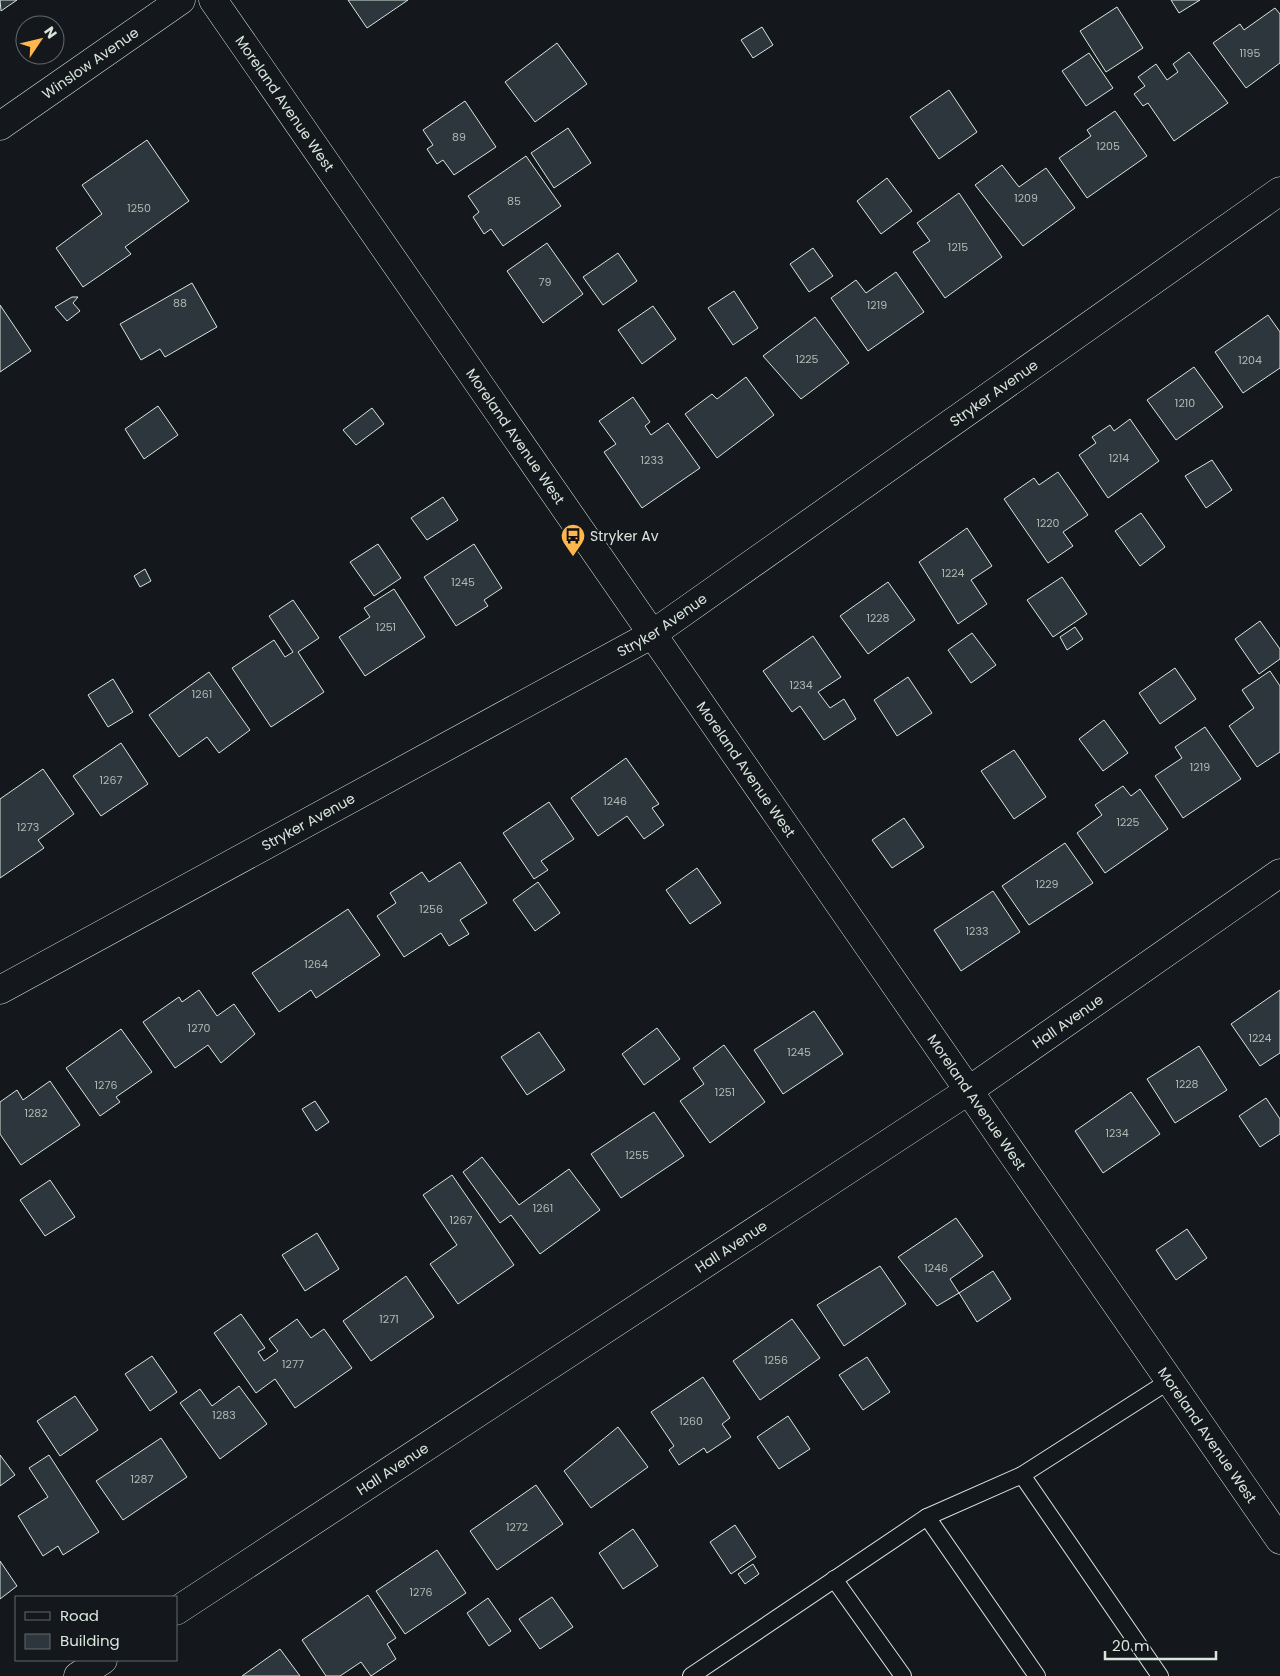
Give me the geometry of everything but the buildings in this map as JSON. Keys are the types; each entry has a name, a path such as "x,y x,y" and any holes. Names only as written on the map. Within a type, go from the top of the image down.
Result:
{"street":[{"name":"Winslow Avenue","path":"0,126 181,0"},
{"name":"Moreland Avenue West","path":"213,0 1280,1540"},
{"name":"Stryker Avenue","path":"0,990 652,635 1280,191"},
{"name":"Hall Avenue","path":"178,1610 968,1091 1280,873"},
{"path":"78,1676 101,1661"}],"lane":[{"path":"691,1676 927,1517 1022,1475 1169,1381"},
{"path":"1022,1475 1160,1676"},
{"path":"927,1517 1037,1676"},
{"path":"834,1579 903,1676"}],"place":[{"name":"Stryker Av","path":"573,557"}]}
